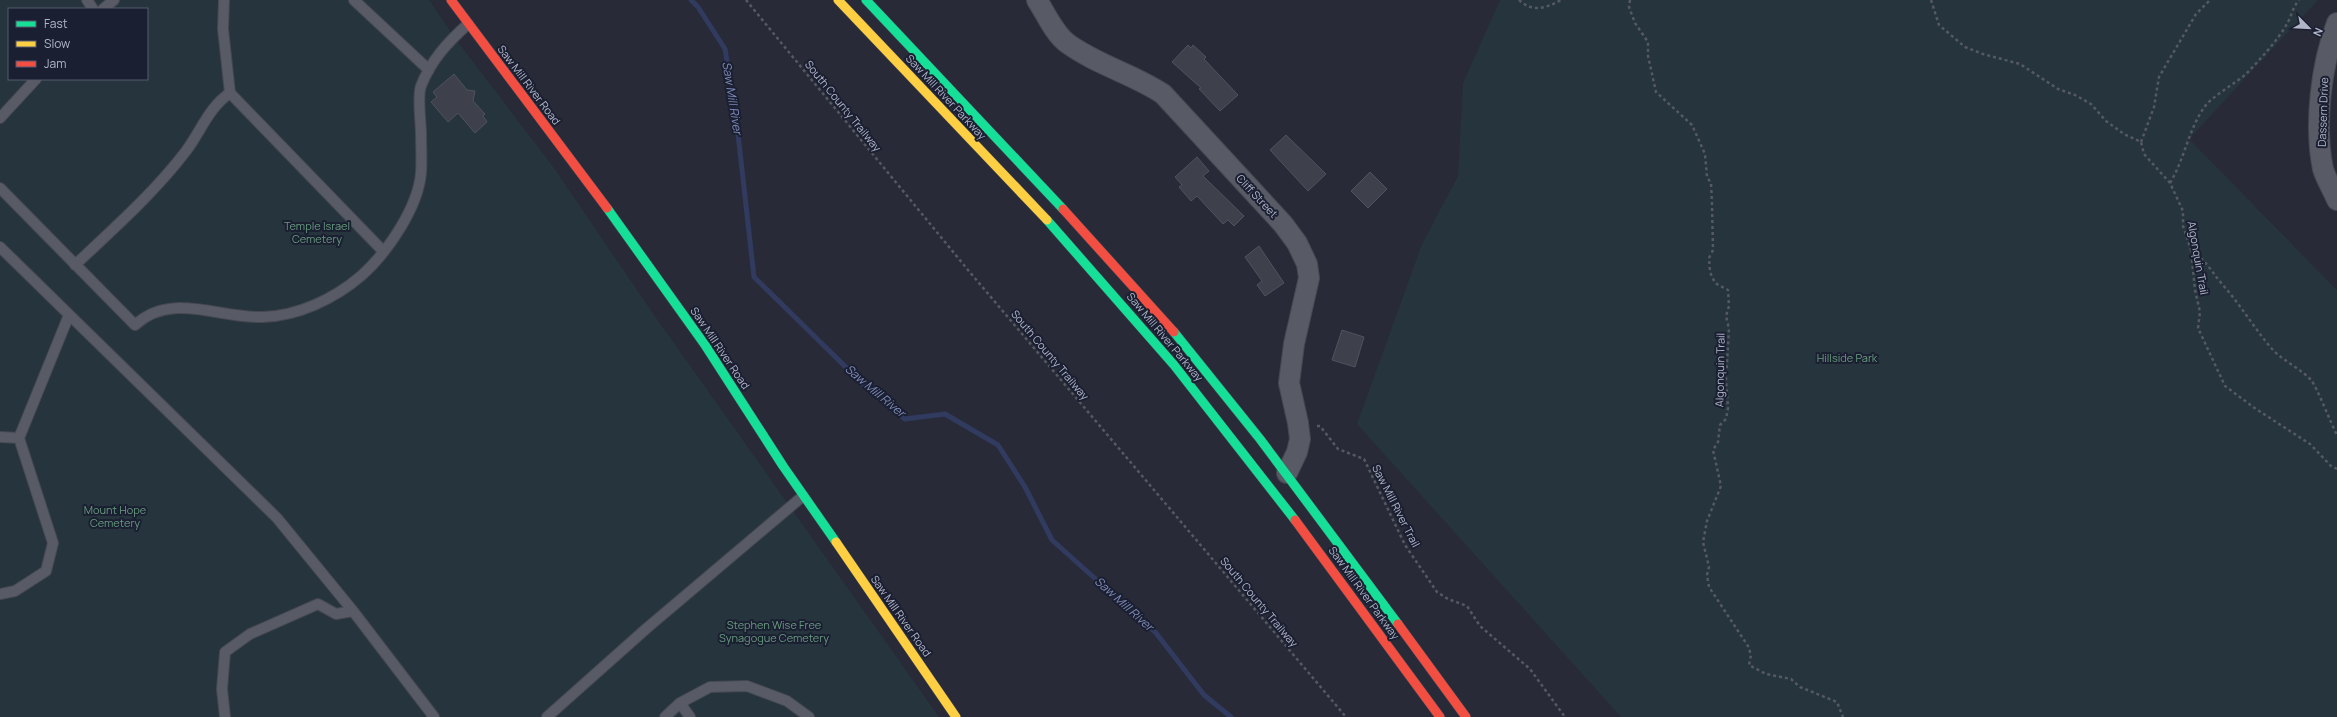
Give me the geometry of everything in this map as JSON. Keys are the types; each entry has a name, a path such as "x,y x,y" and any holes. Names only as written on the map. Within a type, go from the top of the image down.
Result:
{"main road":[{"name":"Saw Mill River Road","path":"451,0 601,200 705,345 804,496 956,717"},
{"name":"Saw Mill River Parkway","path":"838,0 1090,268 1159,348 1256,468 1440,717"},
{"name":"Saw Mill River Parkway","path":"866,0 1105,254 1188,348 1287,473 1466,717"}],"street":[{"name":"Cliff Street","path":"1037,0 1066,42 1104,65 1145,83 1163,94 1284,224 1297,243 1307,264 1309,278 1294,344 1289,382 1300,439 1297,452 1287,473"},
{"name":"Dassern Drive","path":"2337,24 2328,48 2321,91 2320,134 2323,170 2337,200"}],"lane":[{"path":"104,8 114,0"},
{"path":"224,0 223,29 230,93 383,251"},
{"path":"354,0 429,70"},
{"path":"0,188 136,326 145,317 160,310 180,308 261,317 282,316 303,310 330,297 361,276 383,251 409,214 416,198 421,174 420,87 435,58 468,24"},
{"path":"0,118 35,80"},
{"path":"75,265 133,210 186,151 218,101 230,93"},
{"path":"0,247 277,518 354,611 434,717"},
{"path":"0,594 15,591 46,571 53,543 19,438 69,315"},
{"path":"0,437 19,438"},
{"path":"547,717 647,628 804,496"},
{"path":"225,717 222,689 225,652 250,634 318,604 336,614 354,611"},
{"path":"664,717 680,703 710,687 747,686 787,701 808,717"},
{"path":"680,703 690,717"}],"path":[{"name":"South County Trailway","path":"746,0 978,282 1346,717"},
{"path":"1519,0 1532,8 1542,9 1561,0"},
{"name":"Algonquin Trail","path":"1630,0 1629,7 1636,23 1648,42 1648,56 1656,92 1692,125 1705,154 1707,177 1712,183 1713,250 1709,258 1710,272 1715,282 1728,290 1729,306 1726,316 1729,329 1726,380 1728,408 1726,419 1720,425 1718,442 1713,450 1721,486 1707,521 1703,542 1709,567 1707,575 1709,587 1748,646 1751,655 1749,665 1766,674 1791,679 1800,687 1836,702 1843,717"},
{"path":"1930,0 1939,25 1965,47 1982,54 2020,64 2058,89 2075,95 2091,104 2106,121 2124,134 2141,142 2152,113 2159,77 2196,14 2210,0"},
{"path":"2170,183 2180,166 2186,143 2203,109 2247,72 2274,41 2288,22 2292,10 2299,0"},
{"name":"Algonquin Trail","path":"2141,142 2144,154 2170,183 2183,211 2183,226 2191,250 2195,290 2200,312 2198,328 2225,386 2256,409 2310,444 2330,466 2337,469"},
{"path":"2191,250 2203,258 2272,349 2311,380 2337,435"},
{"name":"Saw Mill River Trail","path":"1298,423 1320,426 1338,449 1364,459 1405,545 1437,592 1448,599 1467,606 1480,626 1530,668 1565,717"}],"green space":[{"name":"Temple Israel Cemetery","path":"0,0 429,0 454,37 554,168 652,312 939,717 0,717"},
{"name":"Hillside Park","path":"1500,0 2318,0 2189,139 2337,290 2337,717 1621,717 1357,424 1422,244 1458,176 1463,83"}],"building":[{"path":"1188,45 1191,48 1193,45 1206,57 1204,59 1238,95 1220,111 1199,89 1201,88 1172,62"},
{"path":"454,74 467,90 475,91 473,101 485,114 483,116 487,122 475,133 458,113 448,122 431,102 437,97 433,92"},
{"path":"1286,135 1326,174 1308,191 1270,150"},
{"path":"1197,157 1209,171 1203,176 1244,216 1234,226 1228,220 1223,224 1197,196 1191,201 1179,187 1182,185 1175,177"},
{"path":"1370,172 1387,189 1368,208 1351,191"},
{"path":"1259,246 1284,283 1265,296 1257,285 1262,281 1245,257"},
{"path":"1342,330 1364,337 1355,367 1332,360"}],"waterway":[{"name":"Saw Mill River","path":"691,0 698,7 725,49 736,116 754,277 864,385 905,419 945,414 998,445 1025,487 1052,540 1156,633 1204,695 1231,717"}],"traffic: fast":[{"path":"866,0 1063,209"},
{"path":"607,208 705,345 783,466 836,542"},
{"path":"1047,220 1174,365 1295,520"},
{"path":"1174,332 1260,439 1398,624"}],"traffic: slow":[{"path":"838,0 1047,220"},
{"path":"836,542 956,717"}],"traffic: jam":[{"path":"451,0 607,208"},
{"path":"1063,209 1174,332"},
{"path":"1295,520 1440,717"},
{"path":"1398,624 1466,717"}],"park label":[{"name":"Mount Hope Cemetery","path":"115,516"},
{"name":"Stephen Wise Free Synagogue Cemetery","path":"774,631"}]}
